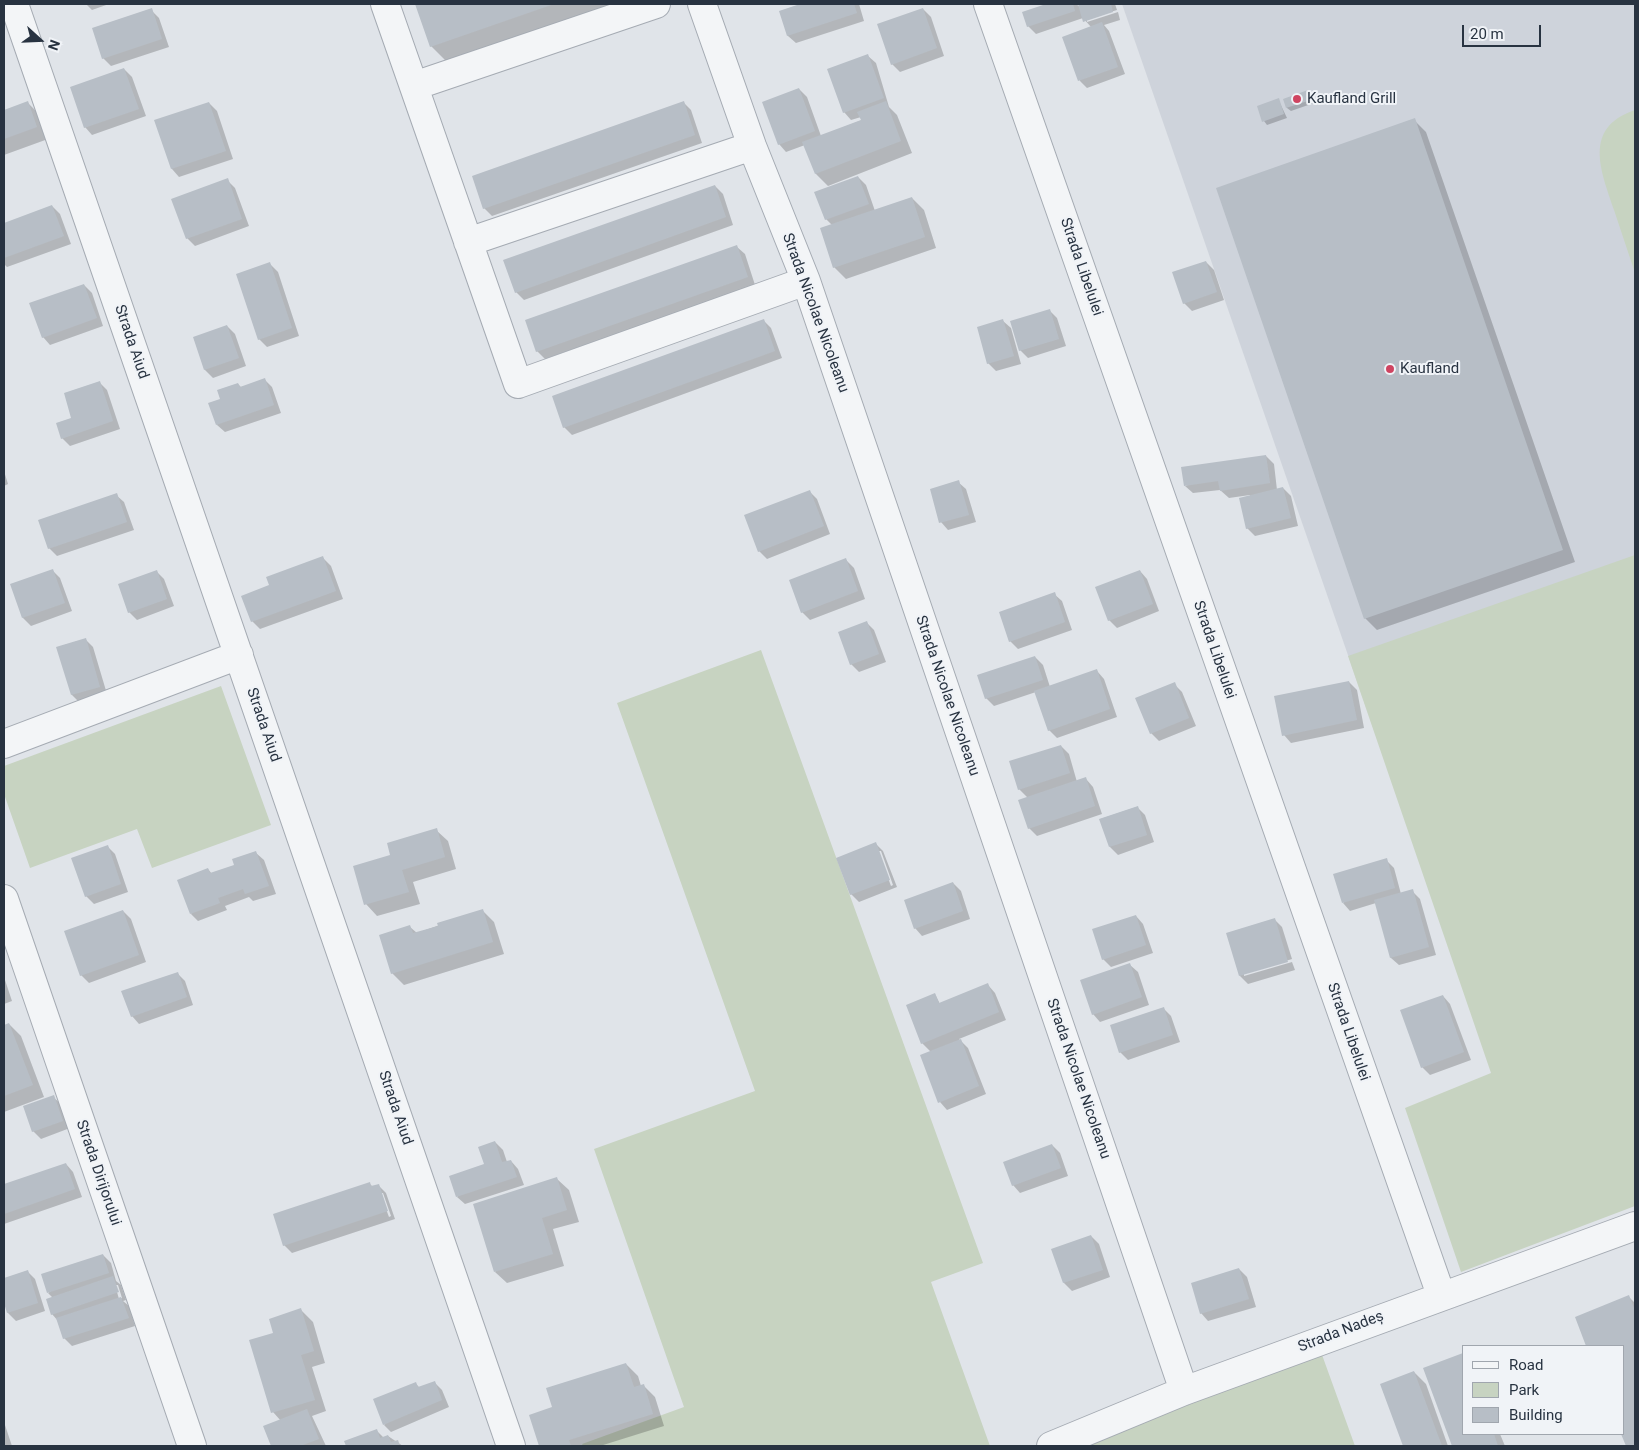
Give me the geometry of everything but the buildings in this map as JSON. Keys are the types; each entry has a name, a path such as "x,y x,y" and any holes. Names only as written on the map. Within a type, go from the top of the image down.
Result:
{"street":[{"name":"Strada Aiud","path":"14,4 512,1446"},
{"path":"385,4 518,384 806,281"},
{"path":"414,86 656,4"},
{"name":"Strada Nicolae Nicoleanu","path":"702,4 752,146 806,281 1184,1391"},
{"name":"Strada Libelulei","path":"988,4 1441,1295"},
{"path":"468,242 752,146"},
{"path":"4,744 239,655"},
{"name":"Strada Dirijorului","path":"4,899 192,1446"},
{"name":"Strada Nadeș","path":"1051,1446 1184,1391 1441,1295 1635,1226"}],"shaded area":[{"path":"1122,4 1635,4 1635,666 1383,756"}],"green space":[{"path":"1635,110 1635,273 1604,180 1600,152 1602,139 1608,128 1618,118"},
{"path":"1635,555 1635,1206 1461,1272 1405,1108 1491,1073 1348,656"},
{"path":"761,650 983,1263 931,1282 990,1446 583,1446 582,1444 684,1407 594,1149 755,1091 617,703"},
{"path":"221,686 271,825 152,868 137,829 30,868 4,794 4,766"},
{"path":"1317,1341 1355,1446 1056,1446"}],"place":[{"name":"Kaufland Grill","path":"1297,99"},
{"name":"Kaufland","path":"1390,369"}]}
